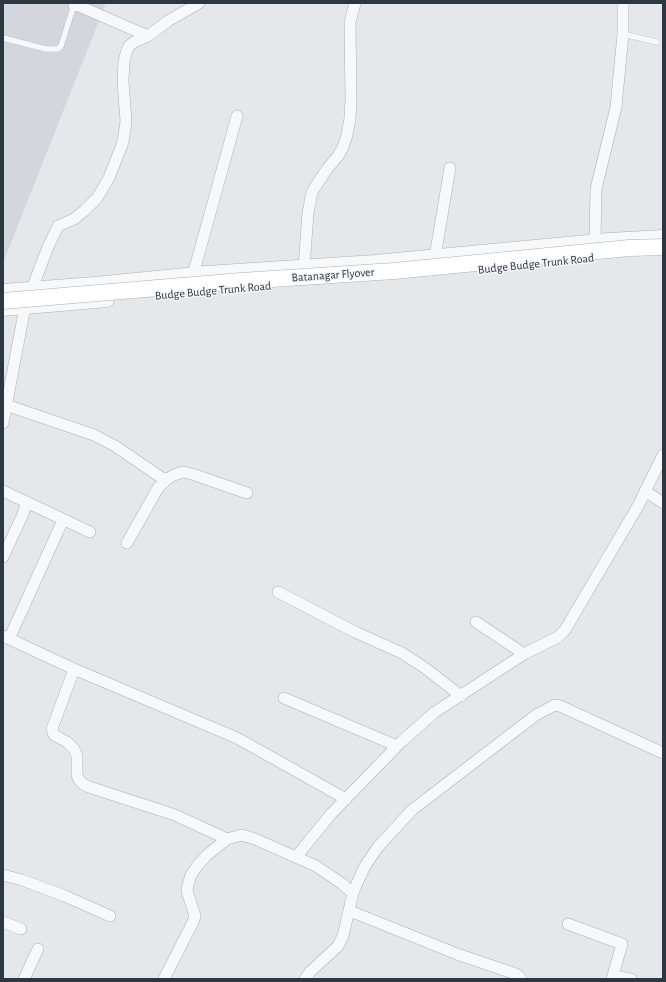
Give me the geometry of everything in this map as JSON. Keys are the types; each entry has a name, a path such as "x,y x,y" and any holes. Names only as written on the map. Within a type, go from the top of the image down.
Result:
{"main road":[{"name":"Batanagar Flyover","path":"3,301 241,281 394,271 663,246"}],"street":[{"path":"3,423 25,307 48,247 58,226 74,219 96,198 109,178 125,135 126,121 123,81 124,61 127,50 134,42 148,36 168,21 199,3"},
{"path":"304,267 308,213 312,192 338,156 347,135 350,118 350,22 355,3"},
{"path":"595,242 596,189 615,116 623,34 623,3"},
{"path":"74,5 148,36"},
{"path":"193,274 238,116"},
{"path":"435,257 450,168"},
{"name":"Budge Budge Trunk Road","path":"3,291 193,274 435,257 663,237"},
{"name":"Budge Budge Trunk Road","path":"3,309 222,290 442,274 623,256 663,254"},
{"path":"6,405 94,435 115,446 162,478 167,479"},
{"path":"296,857 346,798 397,746 435,712 524,654 558,637 564,630 638,506 663,455"},
{"path":"127,543 158,488 174,474 183,472 192,474 247,493"},
{"path":"3,491 90,532"},
{"path":"645,491 663,503"},
{"path":"3,557 27,502"},
{"path":"63,520 6,638 74,669 237,738 346,798"},
{"path":"278,592 355,632 402,653 425,668 461,696"},
{"path":"476,622 524,654"},
{"path":"74,669 52,729 54,735 67,742 74,749 77,756 77,775 79,780 89,787 175,815 227,839"},
{"path":"284,698 397,746"},
{"path":"305,979 310,972 338,946 344,936 353,893 365,866 378,847 412,810 536,715 554,705 663,753"},
{"path":"164,979 194,922 195,916 187,891 191,875 196,866 227,839 242,835 255,839 316,866 353,893"},
{"path":"3,875 22,880 65,896 110,916"},
{"path":"350,911 457,954 513,973 518,975 521,979"},
{"path":"3,922 21,929"},
{"path":"568,924 622,944 612,977 631,979"},
{"path":"24,979 38,949"}],"lane":[{"path":"3,38 46,49 58,49 61,46 74,5"},
{"path":"623,34 657,42"}],"shaded area":[{"path":"3,3 106,3 3,263"}]}
